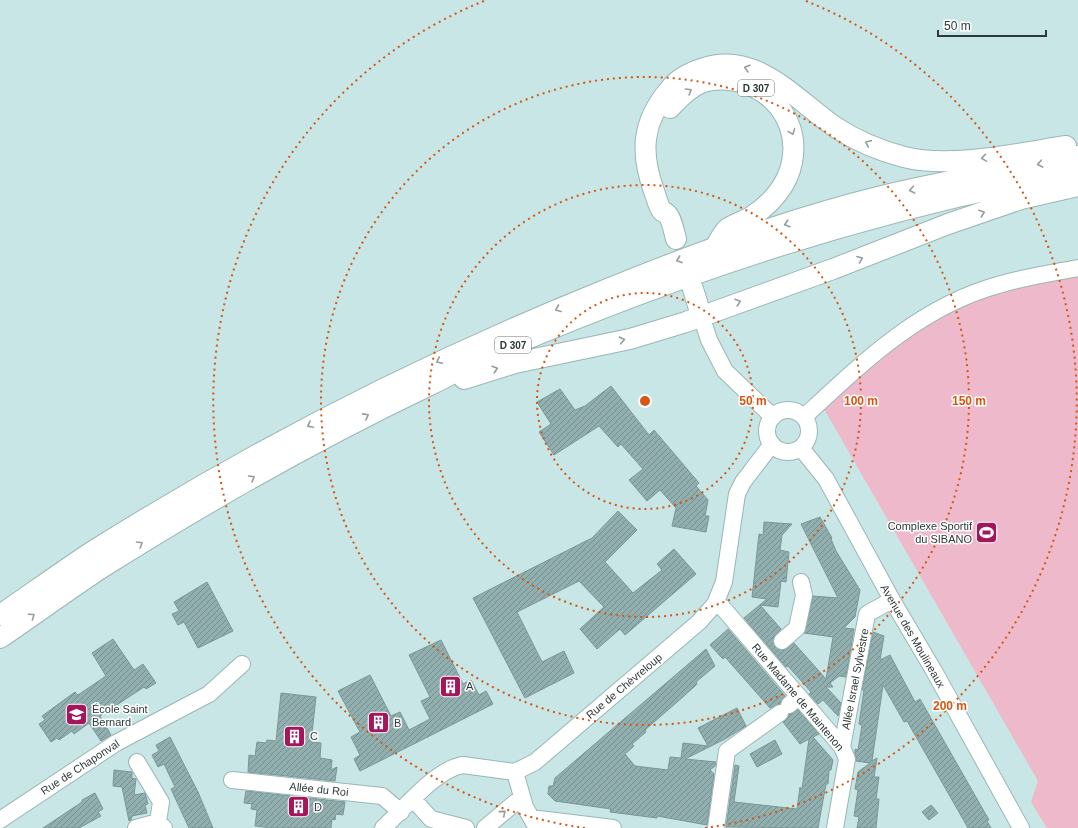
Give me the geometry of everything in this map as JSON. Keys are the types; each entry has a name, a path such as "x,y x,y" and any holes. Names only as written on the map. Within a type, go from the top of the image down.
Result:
{"main road":[{"path":"676,239 668,214 662,210 649,176 644,152 647,127 657,104 672,85 693,71 716,64 737,65 759,71 801,99 836,127 872,145 905,157 939,160 976,160 1078,144"},
{"name":"D 307","path":"668,214 670,207 660,173 657,156 658,132 668,111 683,94 706,81 725,80 746,83 766,93 784,112 794,139 792,163 783,185 770,203 752,217 726,230 715,247"},
{"name":"D 307","path":"0,615 91,553 194,489 303,428 390,384 502,332 664,266 715,247 789,223 886,195 1078,156"},
{"name":"D 307","path":"0,638 101,568 309,446 404,397 509,346 683,278 794,240 893,212 1005,185 1078,172"},
{"path":"404,397 515,363 630,339 833,269 970,216 1021,199 1078,186"},
{"path":"693,289 701,315"}],"street":[{"path":"804,417 876,350 900,332 935,310 997,285 1078,268"},
{"path":"701,315 709,340 725,371 773,417"},
{"path":"785,410 798,413 804,417 808,423 808,436 801,448 789,452 777,448 772,444 768,433 770,422 773,417 785,410"},
{"name":"Rue de Chèvreloup","path":"515,772 535,762 699,622 715,604 724,582 737,494 743,482 772,444"},
{"name":"Avenue des Moulineaux","path":"801,448 826,479 892,600 934,671 1021,828"},
{"path":"774,648 797,628 804,595 801,582"},
{"name":"Allée Israel Sylvestre","path":"842,747 867,614 892,600"},
{"name":"Rue Madame de Maintenon","path":"715,604 723,608 774,648 789,705 842,747 847,759 835,828"},
{"name":"Rue de Chaponval","path":"0,820 116,743 209,694 242,664"},
{"path":"716,828 726,751 789,705"},
{"path":"136,828 161,825 161,802 151,782 137,762"},
{"path":"383,828 438,777 455,766 463,764 515,772 522,797 535,824"},
{"name":"Allée du Roi","path":"232,780 382,796 401,812"},
{"path":"485,828 522,797"},
{"path":"413,799 431,819 466,828"},
{"path":"535,824 539,818 613,828"}],"shaded area":[{"name":"Complexe Sportif du SIBANO","path":"1078,276 1078,828 1047,828 1031,802 1038,781 824,409 896,343 954,308 1011,287"}],"building":[{"path":"611,386 649,435 654,430 699,483 696,486 708,500 705,516 709,516 706,532 672,526 676,508 660,490 647,501 629,480 643,469 621,444 618,447 599,426 554,455 539,432 551,424 537,402 560,389 575,410 585,406"},
{"path":"618,511 637,530 605,562 633,593 662,570 657,564 674,549 696,574 625,635 620,629 597,649 580,629 604,607 579,581 517,612 542,662 564,651 574,673 525,698 473,598 592,538"},
{"path":"820,517 832,538 831,539 836,551 860,590 855,617 844,628 854,629 846,677 839,676 830,683 833,687 826,687 841,703 838,716 823,700 818,704 809,694 811,692 788,666 786,667 744,618 767,599 752,597 759,534 763,535 764,522 792,524 782,535 780,550 789,552 786,582 781,581 778,607 760,605 781,629 773,638 775,647 784,650 794,643 826,679 833,637 804,633 813,596 838,598 801,524"},
{"path":"207,582 233,631 198,648 184,622 178,625 172,614 179,611 174,602"},
{"path":"728,629 785,696 780,704 770,708 725,657 723,659 710,645"},
{"path":"873,632 884,636 880,660 890,655 915,702 920,699 989,820 987,821 991,828 968,828 907,721 904,722 883,685 872,761 877,758 874,777 879,777 876,799 879,799 876,828 857,828 859,817 854,816 858,790 855,789 858,772 870,763 856,761 855,749 858,750 862,725 859,724 864,690 862,690"},
{"path":"113,639 134,670 143,664 156,683 146,689 144,687 100,716 111,735 101,741 89,723 74,734 72,731 59,740 57,738 51,742 39,724 45,720 42,716 75,692 78,695 106,676 92,653"},
{"path":"441,640 463,684 471,680 479,695 486,691 493,704 360,771 354,759 360,755 351,737 360,732 338,691 370,675 391,716 400,712 409,730 430,719 421,701 430,697 409,655"},
{"path":"706,649 715,666 696,682 697,684 684,696 645,730 646,732 632,744 634,746 625,754 635,766 668,770 670,757 681,758 683,743 708,746 698,728 737,708 746,726 725,739 685,759 716,762 715,766 710,770 714,774 707,825 657,816 657,818 610,812 611,809 555,801 548,794 549,786 553,786 555,778"},
{"name":"C","path":"281,693 316,697 311,742 321,743 320,758 332,760 331,770 337,767 335,781 248,772 249,755 255,756 257,742 266,743 267,740 276,741"},
{"path":"798,710 819,734 813,737 833,760 831,770 829,770 828,784 826,784 818,828 726,827 735,765 739,766 734,802 797,809 800,787 802,789 809,739 800,744 783,722 789,714"},
{"path":"170,737 198,792 213,828 189,828 171,789 175,787 164,764 158,767 152,755 159,751 156,745"},
{"path":"775,740 782,754 757,767 750,754"},
{"path":"114,770 132,772 132,778 136,779 134,795 145,793 148,804 145,805 147,813 132,816 131,820 129,821 122,787 113,786"},
{"name":"D","path":"246,791 345,802 343,815 336,814 335,820 332,819 331,828 272,828 255,826 257,810 251,809 252,804 244,803"},
{"path":"95,793 103,809 98,812 101,816 79,828 43,828 82,802 82,800"},
{"path":"931,805 938,813 929,820 922,812"}],"place":[{"name":"Complexe Sportif du SIBANO","path":"987,532"},
{"name":"A","path":"450,686"},
{"name":"École Saint Bernard","path":"77,715"},
{"name":"B","path":"379,723"},
{"name":"C","path":"294,736"},
{"name":"D","path":"298,807"}]}
